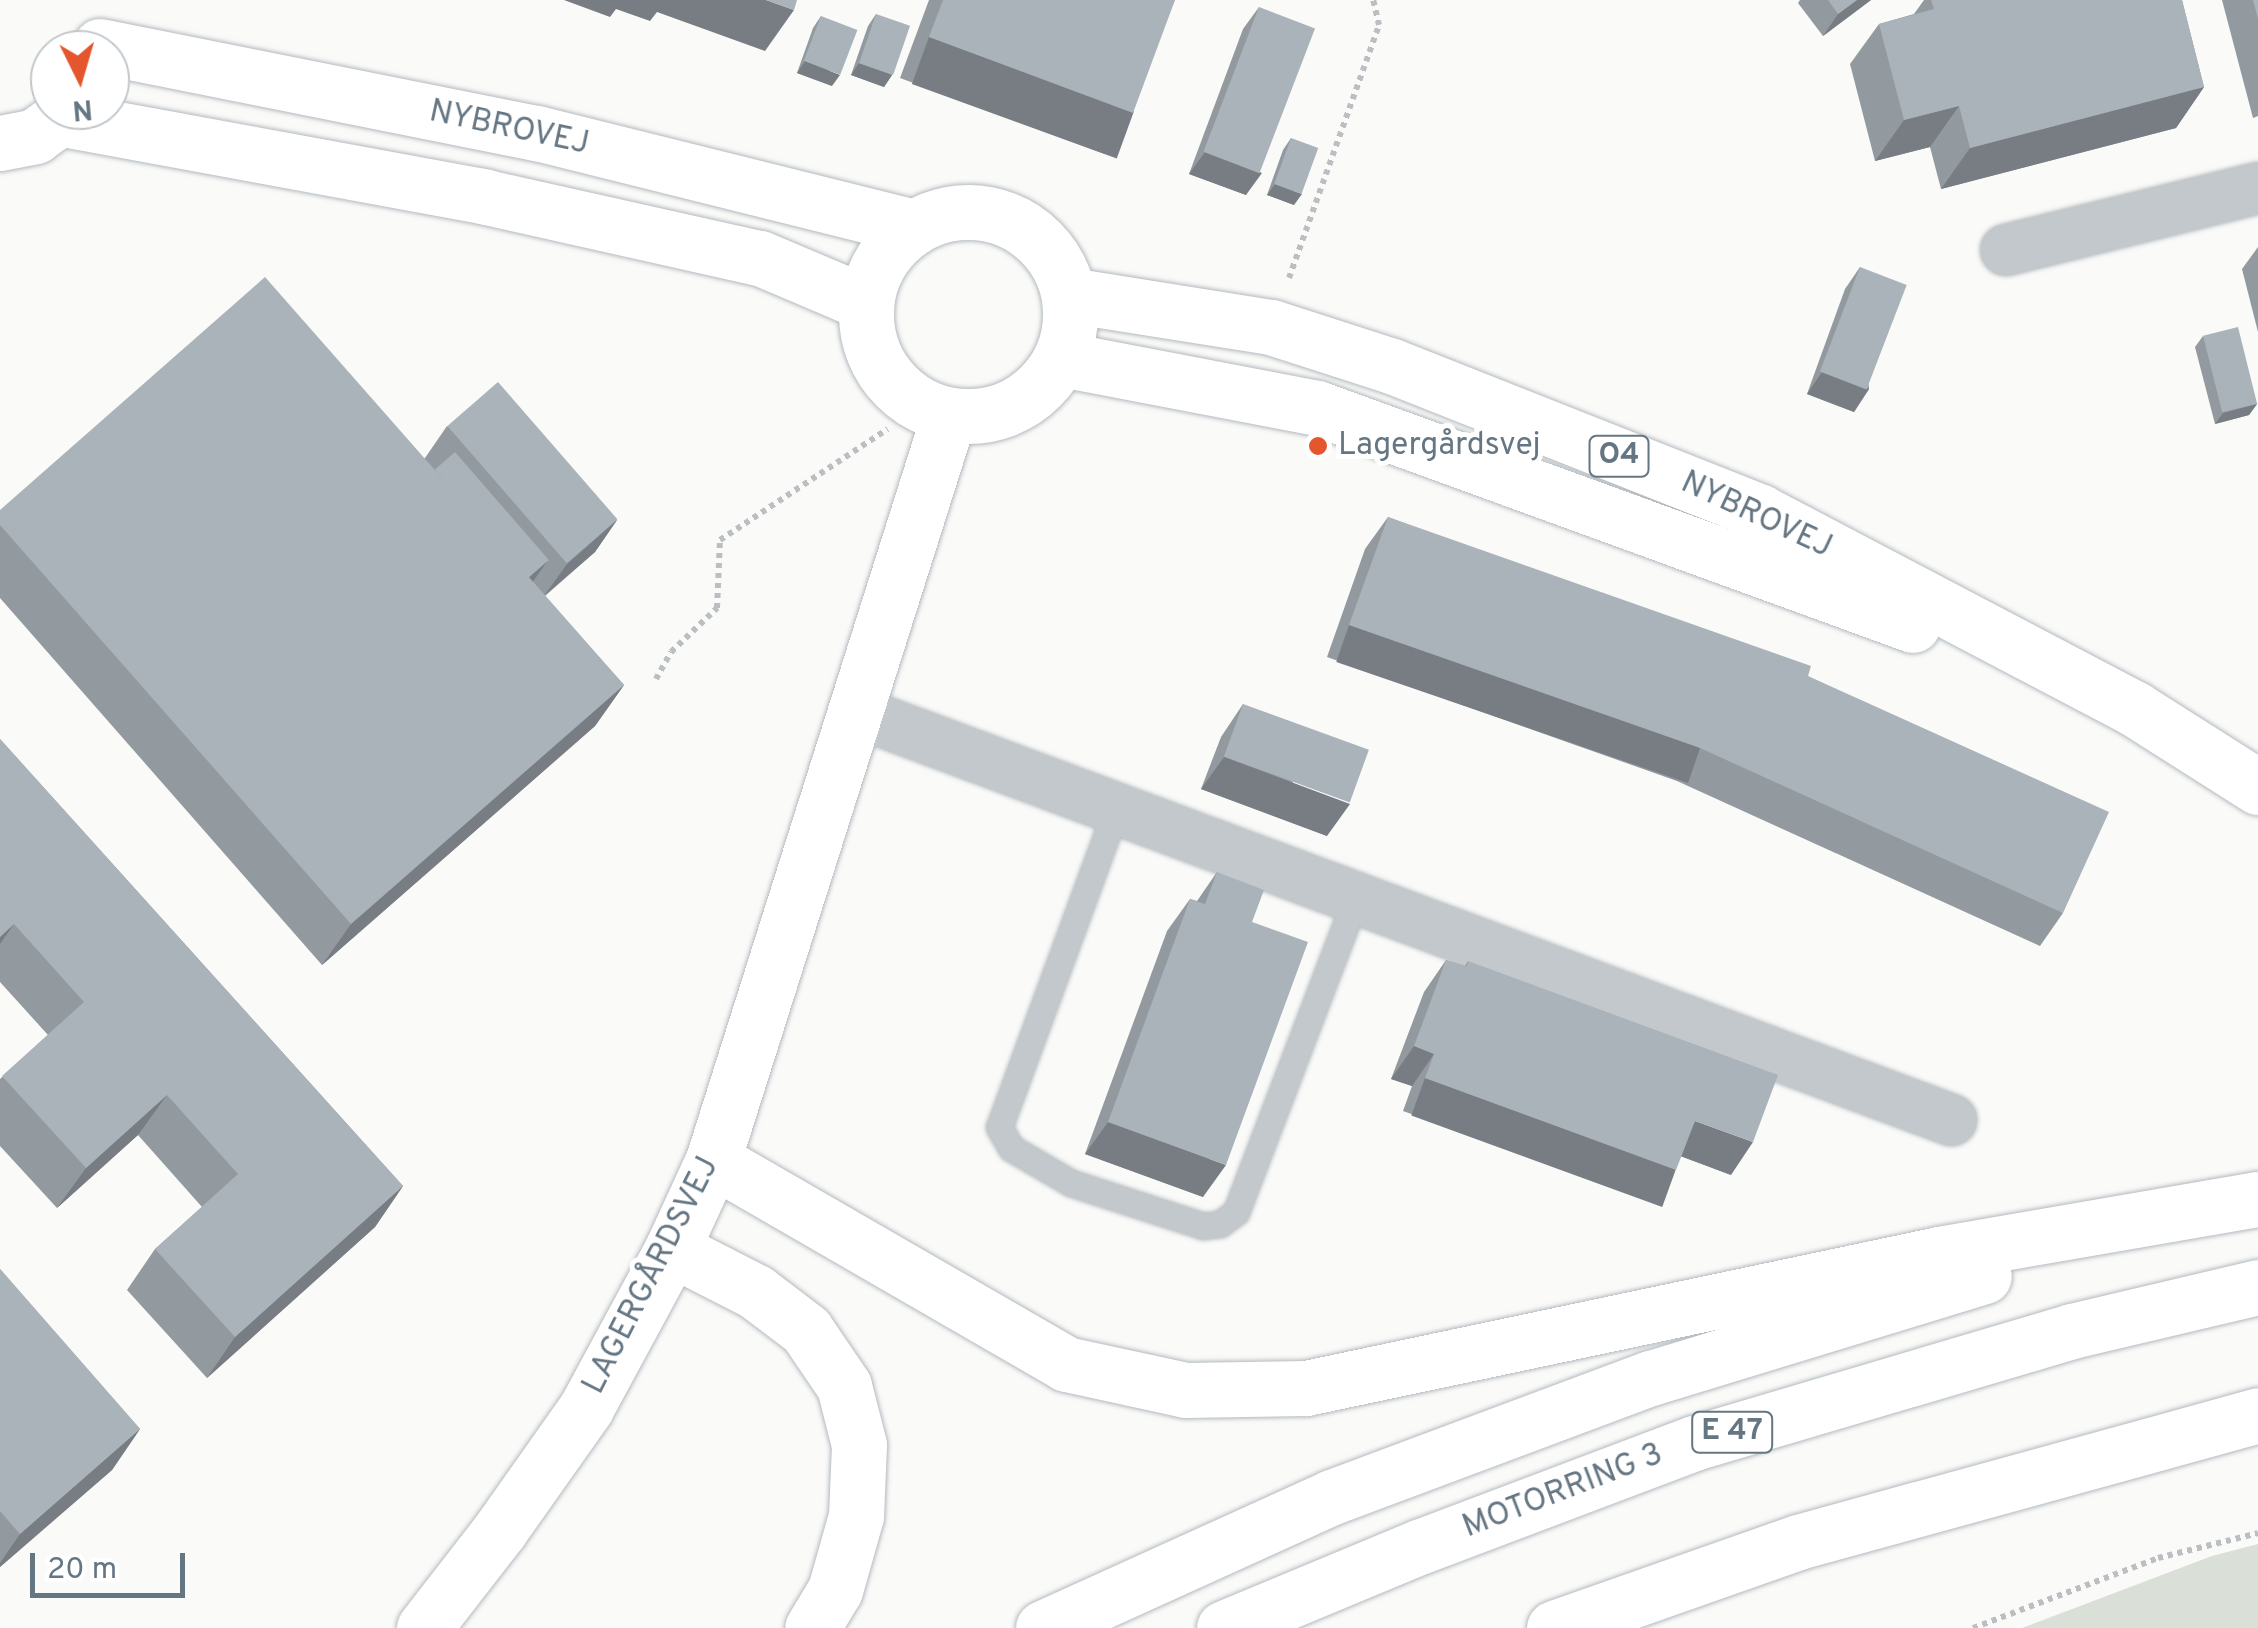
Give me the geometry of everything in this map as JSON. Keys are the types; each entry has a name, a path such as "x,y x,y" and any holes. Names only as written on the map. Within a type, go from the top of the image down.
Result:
{"main road":[{"name":"NYBROVEJ","path":"130,40 536,132 914,227"},
{"path":"130,127 486,197 760,258 866,303"},
{"path":"0,144 36,136 45,130"},
{"path":"978,213 1010,220 1048,252 1069,295 1070,328 1061,359 1042,386 1014,406 982,416 937,411 904,394 873,353 866,303 874,273 891,247 914,227 945,215 978,213"},
{"name":"NYBROVEJ","path":"1069,295 1272,326 1392,366 1760,512 2135,710 2258,787"},
{"name":"NYBROVEJ","path":"1061,359 1317,408 1712,550 2135,710"},
{"name":"LAGERGÅRDSVEJ","path":"424,1628 500,1530 586,1408 672,1249 713,1160 857,712 937,411"},
{"path":"713,1160 1066,1364 1185,1390 1306,1388 1938,1254 2258,1199"},
{"path":"1044,1628 1332,1497 1651,1378 2197,1211"},
{"path":"672,1249 756,1292 806,1330 844,1386 858,1445 856,1516 834,1590 812,1628"},
{"name":"MOTORRING 3","path":"1224,1628 1419,1547 1694,1443 2072,1331 2258,1288"},
{"path":"1554,1628 1798,1542 2258,1415"}],"street":[{"path":"2006,250 2258,188"},
{"path":"857,712 1951,1120"}],"lane":[{"path":"1118,807 999,1127 1011,1148 1071,1183 1203,1226 1220,1224 1236,1212 1356,897"}],"path":[{"path":"1272,326 1379,25 1373,0"},
{"path":"656,678 672,652 717,608 720,540 831,464 937,411"},
{"path":"1972,1628 2158,1558 2258,1533"}],"shaded area":[{"path":"2258,1544 2258,1628 2022,1628 2212,1556"}],"building":[{"path":"766,0 797,0 794,10"},
{"path":"943,0 1175,0 1133,113 929,37"},
{"path":"1828,0 1857,0 1838,14"},
{"path":"1931,0 2182,0 2204,87 1970,148 1959,106 1904,120 1879,24 1934,9"},
{"path":"1259,7 1315,29 1259,173 1203,152"},
{"path":"876,14 910,26 893,75 859,63"},
{"path":"821,16 857,30 840,75 804,61"},
{"path":"1291,138 1318,148 1301,194 1274,184"},
{"path":"1860,267 1907,285 1867,389 1820,372"},
{"path":"265,277 624,685 351,924 0,525 0,510"},
{"path":"2238,327 2257,404 2222,412 2203,336"},
{"path":"498,382 617,519 567,563 447,426"},
{"path":"455,452 549,560 528,578 435,470"},
{"path":"1388,517 1811,666 1808,676 2109,812 2063,913 1700,748 1349,625"},
{"path":"1243,704 1369,750 1350,802 1224,757"},
{"path":"0,739 403,1186 235,1337 155,1249 238,1174 167,1095 86,1168 2,1076 84,1002 14,924 0,937"},
{"path":"1217,872 1264,890 1252,922 1308,942 1226,1165 1108,1122 1190,899 1205,904"},
{"path":"1446,960 1467,966 1468,961 1778,1075 1753,1142 1695,1121 1676,1170 1425,1078 1434,1054 1414,1046"},
{"path":"0,1269 140,1429 20,1534 0,1511"}],"place":[{"name":"Lagergårdsvej","path":"1318,446"}]}
